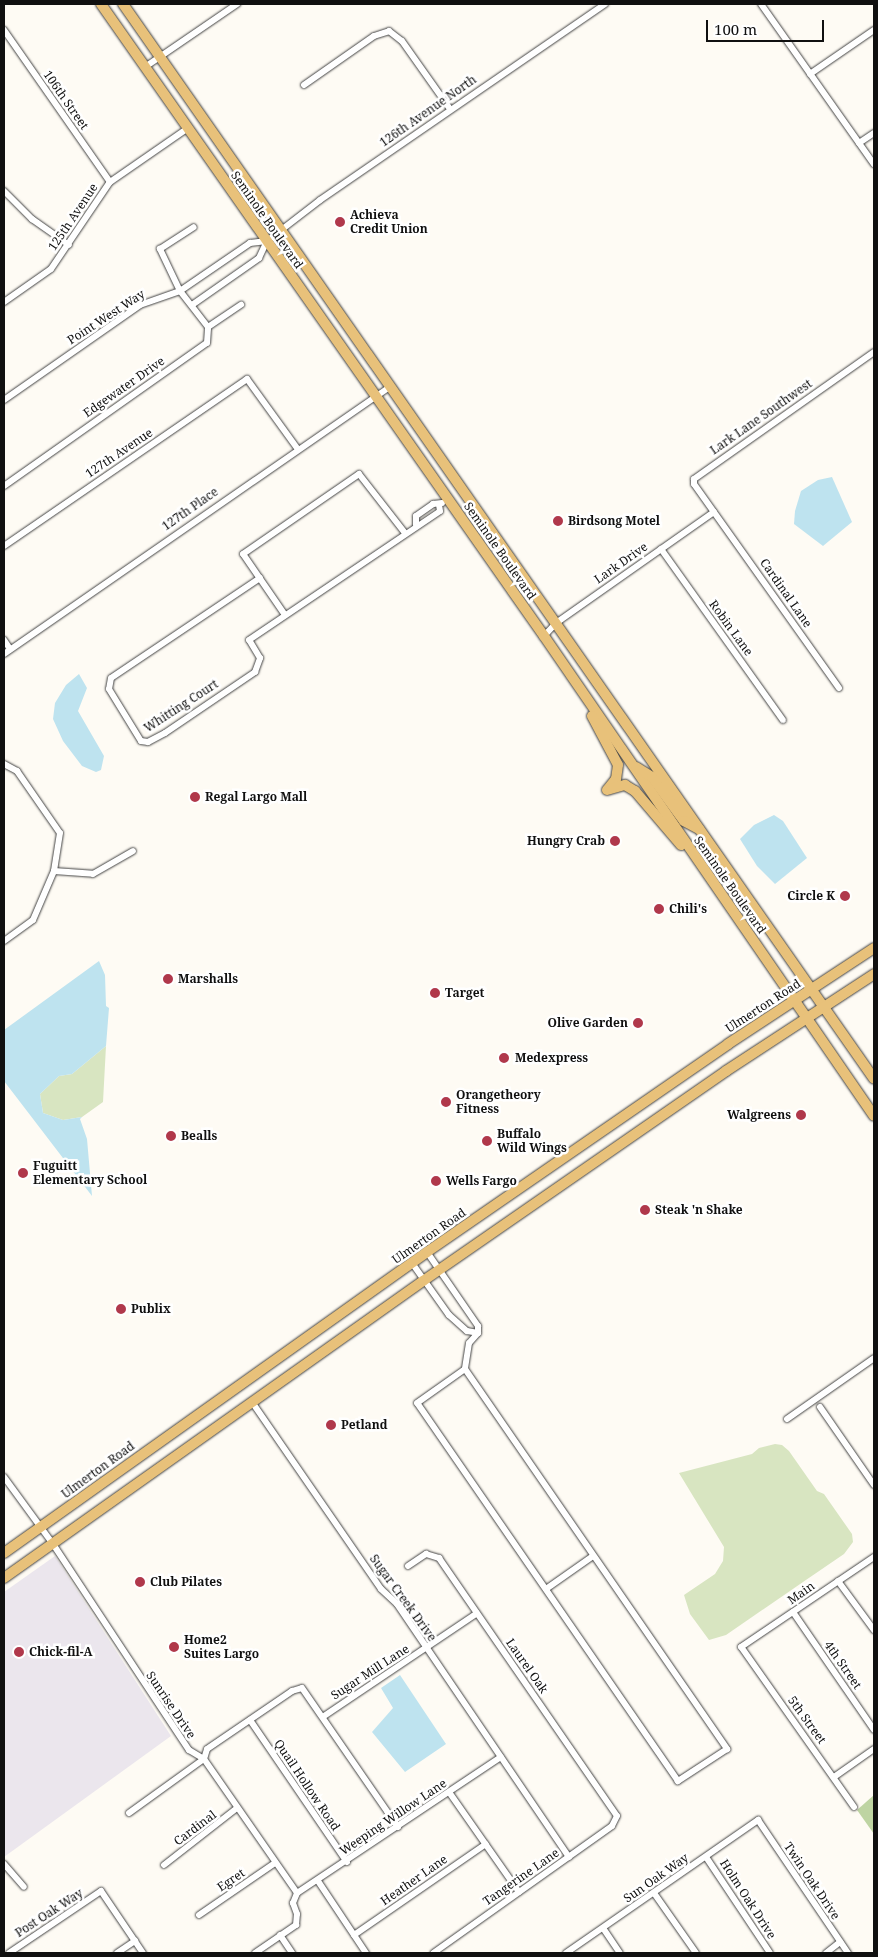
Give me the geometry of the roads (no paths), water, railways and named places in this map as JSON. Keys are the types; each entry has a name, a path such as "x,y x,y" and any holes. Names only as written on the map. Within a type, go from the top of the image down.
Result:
{"main road":[{"name":"Seminole Boulevard","path":"101,4 376,396 443,502 544,636 806,1020 874,1116"},
{"name":"Seminole Boulevard","path":"123,4 874,1079"},
{"path":"571,677 618,765 616,779 607,790 625,785 635,791 709,876"},
{"path":"631,764 652,778 684,821 702,831"},
{"name":"Ulmerton Road","path":"4,1553 427,1252 874,948"},
{"path":"4,1578 438,1270 874,974"}],"street":[{"path":"145,67 237,4"},
{"name":"126th Avenue North","path":"267,240 450,109 605,4"},
{"path":"761,4 874,164"},
{"name":"106th Street","path":"4,30 110,182"},
{"path":"810,74 874,30"},
{"path":"304,85 374,36 389,31 402,41 450,109"},
{"name":"125th Avenue","path":"4,302 51,269 110,182 188,128"},
{"path":"859,143 874,133"},
{"path":"4,190 32,219 69,245"},
{"path":"194,227 160,249 180,291 208,327 241,305"},
{"path":"192,305 259,258 267,240"},
{"name":"Point West Way","path":"4,400 140,305 180,291 250,243 267,240"},
{"name":"Edgewater Drive","path":"4,486 207,343 208,327"},
{"name":"Lark Lane Southwest","path":"714,512 694,484 698,474 874,352"},
{"name":"127th Avenue","path":"4,546 247,379 296,448"},
{"name":"127th Place","path":"4,654 296,448 391,386"},
{"path":"285,615 243,554 359,474 405,533"},
{"path":"416,525 416,516 433,504 443,502"},
{"name":"Whitting Court","path":"260,578 111,678 109,689 133,733 141,741 148,742 255,672 260,658 249,640 416,525 440,511 443,502"},
{"name":"Lark Drive","path":"544,636 556,622 714,512"},
{"name":"Cardinal Lane","path":"714,512 839,688"},
{"path":"420,514 425,521"},
{"name":"Robin Lane","path":"661,549 783,720"},
{"path":"4,640 10,649"},
{"path":"4,764 17,770 60,833 54,871 33,920 4,941"},
{"path":"54,871 94,874 133,851"},
{"path":"427,1252 478,1326 478,1333 469,1343 465,1370 727,1749 678,1782 417,1403 465,1370"},
{"path":"412,1263 449,1315 467,1331 478,1333"},
{"path":"787,1419 874,1358"},
{"name":"Sugar Creek Drive","path":"252,1402 381,1589 396,1604 569,1857"},
{"path":"820,1407 874,1485"},
{"name":"Sunrise Drive","path":"4,1477 41,1526 184,1743 192,1754 204,1759 297,1893"},
{"name":"Laurel Oak","path":"408,1566 426,1554 439,1558 617,1816"},
{"path":"546,1589 593,1556"},
{"name":"Main","path":"741,1647 874,1557"},
{"path":"838,1581 874,1630"},
{"name":"4th Street","path":"793,1612 874,1730"},
{"name":"Sugar Mill Lane","path":"324,1716 477,1613"},
{"name":"5th Street","path":"741,1647 854,1807"},
{"path":"129,1813 204,1759 207,1749 292,1691 302,1688 324,1716 398,1827"},
{"name":"Quail Hollow Road","path":"250,1720 347,1862"},
{"path":"834,1777 874,1748"},
{"name":"Weeping Willow Lane","path":"297,1893 347,1862 501,1757"},
{"path":"449,1792 519,1892"},
{"name":"Cardinal","path":"164,1865 237,1808"},
{"name":"Tangerine Lane","path":"433,1953 612,1826 617,1816"},
{"name":"Sun Oak Way","path":"566,1953 758,1820"},
{"name":"Twin Oak Drive","path":"758,1820 848,1953"},
{"name":"Heather Lane","path":"354,1935 486,1844"},
{"name":"Holm Oak Drive","path":"706,1857 770,1953"},
{"name":"Egret","path":"199,1915 275,1863"},
{"path":"4,1864 24,1887"},
{"path":"318,1881 366,1953"},
{"name":"Post Oak Way","path":"9,1953 101,1891 135,1941"},
{"path":"255,1953 296,1925 297,1914 293,1903 297,1893"},
{"path":"654,1893 696,1953"},
{"path":"603,1928 620,1953"},
{"path":"280,1936 292,1953"},
{"path":"117,1953 135,1941 143,1953"},
{"path":"826,1953 840,1942"}],"water":[{"path":"832,477 852,522 823,546 794,524 795,511 801,491 818,480"},
{"path":"79,674 87,688 78,711 104,756 101,770 96,772 82,766 63,741 53,719 55,703 66,685"},
{"path":"774,815 783,821 807,858 775,884 757,866 740,839 754,825"},
{"path":"99,961 105,975 106,1006 109,1008 106,1046 72,1074 59,1076 40,1094 43,1113 63,1120 82,1117 80,1119 87,1139 92,1196 4,1081 4,1030"},
{"path":"400,1675 446,1744 405,1772 372,1732 393,1708 381,1688"}],"place":[{"name":"Achieva Credit Union","path":"340,222"},
{"name":"Birdsong Motel","path":"558,521"},
{"name":"Regal Largo Mall","path":"195,797"},
{"name":"Hungry Crab","path":"615,841"},
{"name":"Circle K","path":"845,896"},
{"name":"Chili's","path":"659,909"},
{"name":"Marshalls","path":"168,979"},
{"name":"Target","path":"435,993"},
{"name":"Olive Garden","path":"638,1023"},
{"name":"Medexpress","path":"504,1058"},
{"name":"Orangetheory Fitness","path":"446,1102"},
{"name":"Walgreens","path":"801,1115"},
{"name":"Bealls","path":"171,1136"},
{"name":"Buffalo Wild Wings","path":"487,1141"},
{"name":"Fuguitt Elementary School","path":"23,1173"},
{"name":"Wells Fargo","path":"436,1181"},
{"name":"Steak 'n Shake","path":"645,1210"},
{"name":"Publix","path":"121,1309"},
{"name":"Petland","path":"331,1425"},
{"name":"Club Pilates","path":"140,1582"},
{"name":"Home2 Suites Largo","path":"174,1647"},
{"name":"Chick-fil-A","path":"19,1652"}]}
